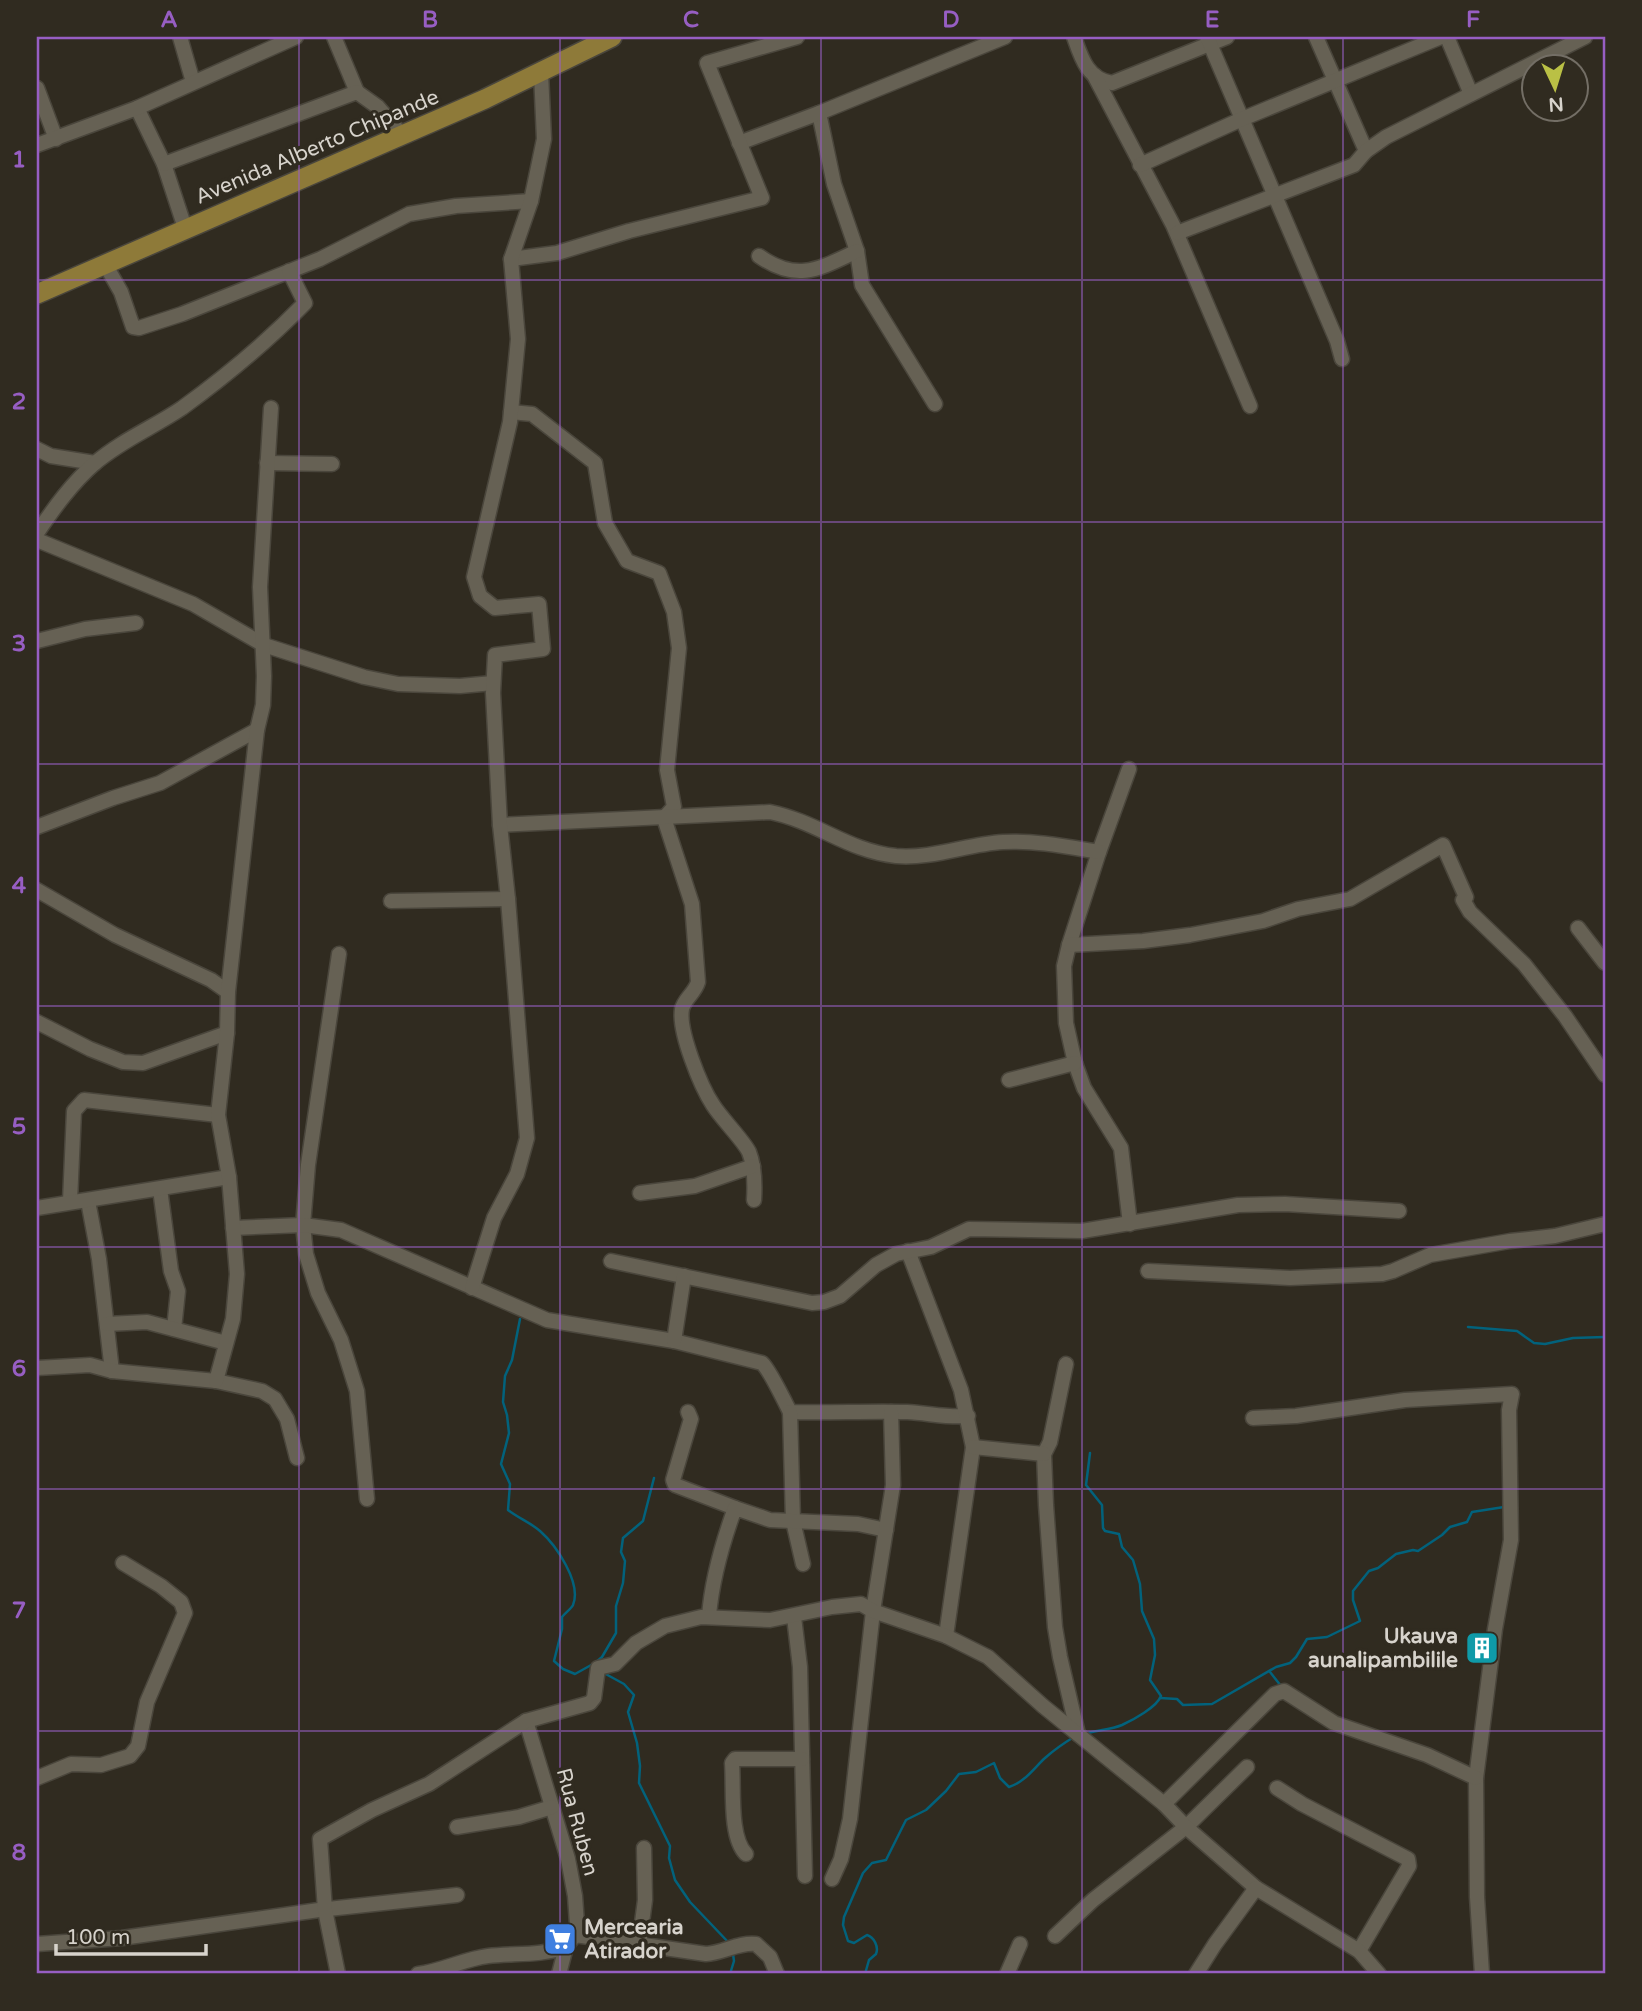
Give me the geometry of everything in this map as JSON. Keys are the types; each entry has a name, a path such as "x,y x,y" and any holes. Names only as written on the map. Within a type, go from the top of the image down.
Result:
{"main road":[{"name":"Avenida Alberto Chipande","path":"37,294 541,73 612,37"}],"street":[{"path":"180,37 193,82"},
{"path":"37,145 137,108 296,37"},
{"path":"334,37 357,92 379,107 402,135"},
{"path":"511,259 557,253 629,231 762,198 707,63 797,37"},
{"path":"739,143 1006,37"},
{"path":"1074,37 1083,62 1102,82 1112,83 1209,40 1227,37"},
{"path":"1316,37 1366,151"},
{"path":"1140,166 1242,119 1441,37"},
{"path":"1447,37 1471,94"},
{"path":"1177,233 1354,165 1366,151 1386,137 1585,37"},
{"path":"1209,40 1337,341 1342,359"},
{"path":"472,1288 494,1218 517,1174 527,1138 500,825 493,682 495,655 543,649 539,604 495,608 480,596 474,577 511,412 518,339 511,259 531,201 544,139 541,73"},
{"path":"1094,75 1177,233 1250,406"},
{"path":"37,88 56,139"},
{"path":"164,164 357,92"},
{"path":"137,108 164,164 185,228"},
{"path":"819,113 834,184 858,251 862,285 935,404"},
{"path":"105,264 121,292 133,327 139,328 182,314 343,249 409,214 456,206 531,201"},
{"path":"759,256 775,267 803,273 819,269 858,251"},
{"path":"37,533 61,498 95,463 127,440 180,409 260,348 290,320 305,303 289,271"},
{"path":"216,1381 233,1320 237,1274 229,1177 218,1115 227,1033 228,992 257,730 263,705 264,645 260,587 271,408"},
{"path":"511,412 532,414 595,463 605,523 627,561 659,573 674,612 679,648 667,770 674,807 664,818"},
{"path":"37,449 51,456 95,463"},
{"path":"267,463 332,464"},
{"path":"37,540 193,604 264,645 364,677 398,684 460,686 493,682"},
{"path":"37,641 85,629 136,623"},
{"path":"40,824 160,783 257,730"},
{"path":"1129,769 1064,966 1066,1023 1075,1063 1084,1088 1121,1148 1130,1224"},
{"path":"500,825 770,812 794,817 870,852 899,856 927,855 1004,842 1066,846 1100,852"},
{"path":"664,818 692,905 698,982 682,1009 687,1041 712,1105 748,1150 753,1166 754,1200"},
{"path":"1069,945 1143,941 1190,935 1263,921 1298,909 1350,899 1443,845 1470,912 1524,964 1565,1016 1605,1075"},
{"path":"37,890 115,935 211,980 228,992"},
{"path":"391,901 508,899"},
{"path":"1578,928 1605,963"},
{"path":"339,954 307,1165 303,1225 306,1254 314,1280 341,1340 357,1391 367,1499"},
{"path":"37,1022 90,1049 123,1062 143,1063 227,1033"},
{"path":"1009,1080 1075,1063"},
{"path":"69,1201 74,1111 84,1100 218,1115"},
{"path":"639,1194 695,1186 753,1166"},
{"path":"37,1198 44,1206 229,1177"},
{"path":"160,1189 171,1271 178,1292 174,1329"},
{"path":"88,1201 112,1371"},
{"path":"611,1261 803,1302 824,1302 840,1296 876,1265 896,1254 931,1247 969,1229 1082,1231 1238,1205 1285,1204 1399,1212"},
{"path":"1148,1271 1290,1278 1382,1274 1430,1255 1555,1236 1605,1224"},
{"path":"233,1228 303,1225 341,1230 386,1248 434,1273 547,1320 674,1341 762,1363 768,1368 772,1382 790,1412 793,1521 803,1564"},
{"path":"908,1251 961,1390 973,1447 946,1636"},
{"path":"674,1341 684,1276"},
{"path":"107,1324 147,1322 226,1343"},
{"path":"1066,1364 1050,1442 1044,1454 1055,1627 1078,1734"},
{"path":"37,1368 90,1365 112,1371 216,1381 262,1391 275,1399 286,1419 297,1458"},
{"path":"1254,1418 1296,1416 1405,1400 1512,1394 1509,1410 1511,1540 1493,1640 1476,1778 1478,1935 1482,1974"},
{"path":"688,1412 691,1419 673,1480 675,1485 770,1520 858,1524 886,1530"},
{"path":"790,1412 891,1412 968,1416"},
{"path":"832,1879 842,1858 850,1819 873,1611 893,1485 891,1412"},
{"path":"973,1447 1044,1454"},
{"path":"709,1616 716,1564 735,1507"},
{"path":"37,1778 71,1764 101,1765 117,1762 130,1756 138,1745 147,1702 185,1614 181,1602 123,1563"},
{"path":"338,1974 326,1910 320,1839 372,1810 429,1784 526,1721 590,1703 594,1698 598,1668 615,1664 636,1643 666,1626 709,1616 770,1620 862,1604 873,1611 946,1636 988,1657 1164,1804 1186,1827 1256,1888 1359,1951 1379,1974"},
{"path":"794,1617 800,1667 806,1876"},
{"path":"1164,1804 1275,1694 1284,1691 1334,1723 1427,1755 1476,1778"},
{"name":"Rua Ruben","path":"526,1721 573,1884 577,1917 575,1935"},
{"path":"746,1854 739,1847 736,1833 732,1763 735,1759 802,1759"},
{"path":"1055,1936 1093,1900 1186,1827 1247,1767"},
{"path":"1277,1788 1302,1804 1408,1859 1409,1866 1359,1951"},
{"path":"457,1827 519,1817 552,1807"},
{"path":"639,1945 645,1900 644,1848"},
{"path":"1196,1974 1256,1888"},
{"path":"37,1944 122,1938 457,1895"},
{"path":"559,1974 566,1947 575,1935 706,1954 727,1951 744,1943 756,1944 770,1957 777,1974"},
{"path":"1007,1974 1020,1944"},
{"path":"418,1974 437,1973 460,1962 488,1956 543,1953 566,1947"}],"waterway":[{"path":"520,1319 512,1360 505,1376 503,1402 509,1433 501,1464 510,1484 508,1510 546,1537 571,1576 575,1596 573,1605 562,1617 562,1629 554,1661 575,1674 593,1664"},
{"path":"1468,1327 1517,1331 1534,1343 1545,1344 1573,1338 1605,1337"},
{"path":"1084,1734 1127,1723 1150,1709 1161,1696 1150,1680 1155,1655 1154,1639 1142,1611 1140,1584 1133,1560 1122,1547 1119,1534 1105,1531 1103,1528 1102,1505 1086,1485 1090,1453"},
{"path":"595,1663 602,1657 616,1633 616,1606 623,1583 625,1561 621,1552 623,1538 643,1521 654,1478"},
{"path":"1160,1698 1177,1699 1183,1705 1212,1704 1276,1667 1290,1663 1307,1639 1327,1637 1360,1621 1353,1591 1369,1571 1378,1568 1396,1554 1418,1551 1450,1527 1467,1522 1472,1512 1504,1507"},
{"path":"602,1672 624,1684 634,1695 628,1712 637,1743 639,1783 670,1846 669,1858 675,1880 690,1902 730,1944"},
{"path":"1270,1672 1281,1686"},
{"path":"865,1974 869,1960 876,1954 876,1945 867,1935 854,1943 848,1941 843,1925 844,1917 863,1873 872,1863 886,1860 906,1820 926,1810 959,1774 976,1772 994,1763 1000,1778 1009,1787 1025,1778 1048,1755 1074,1737"},
{"path":"730,1974 733,1954"}],"place":[{"name":"Ukauva aunalipambilile","path":"1482,1648"},
{"name":"Mercearia Atirador","path":"560,1939"}]}
